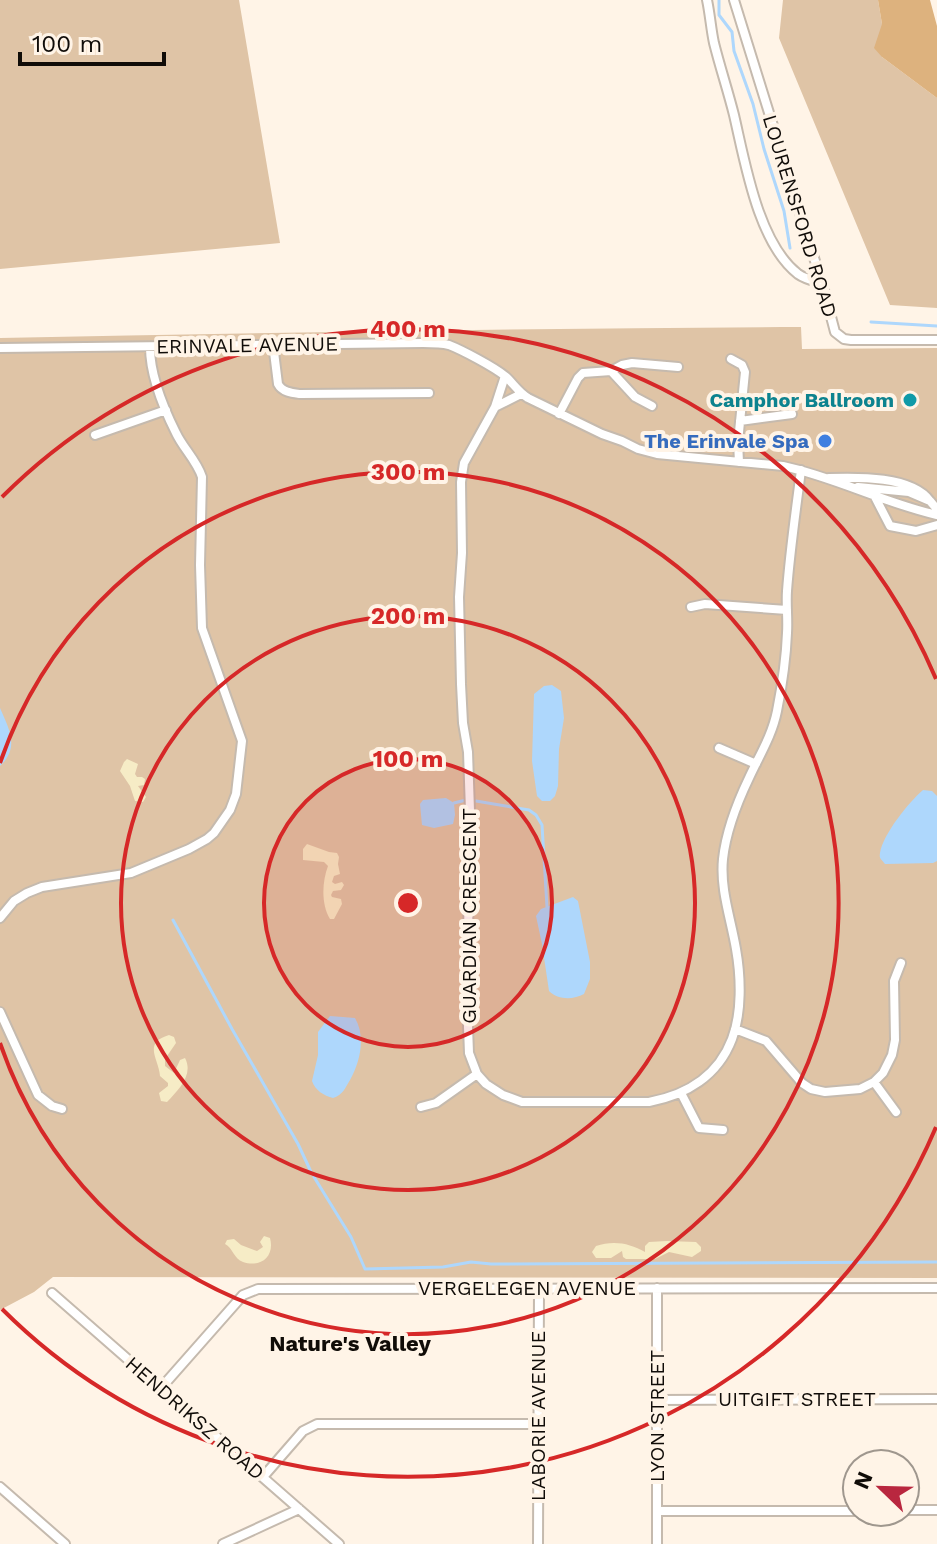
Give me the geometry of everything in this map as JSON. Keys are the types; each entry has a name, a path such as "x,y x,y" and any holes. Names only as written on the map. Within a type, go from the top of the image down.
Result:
{"street":[{"path":"707,0 714,43 745,167 765,225 786,262 799,275 821,283"},
{"name":"LOURENSFORD ROAD","path":"734,0 835,332 844,339 937,340"},
{"path":"273,344 278,384 285,391 300,394 429,393"},
{"name":"ERINVALE AVENUE","path":"0,348 444,344 505,376 521,394 647,452 801,470 875,496 937,512"},
{"path":"0,918 14,901 42,887 131,873 189,849 214,833 234,802 242,741 206,642 200,613 202,477 166,410 151,365 150,347"},
{"path":"731,359 744,369 739,462"},
{"path":"559,414 581,375 587,372 611,371 632,363 678,367"},
{"path":"611,371 635,397 652,406"},
{"name":"GUARDIAN CRESCENT","path":"477,1074 469,1053 467,1030 470,811 461,684 461,482 464,463 495,407 505,376"},
{"path":"495,407 521,394"},
{"path":"95,435 166,410"},
{"path":"740,421 792,414"},
{"path":"421,1107 436,1103 477,1074 494,1090 522,1102 649,1102 681,1093 705,1078 726,1051 735,1029 738,1006 737,959 725,901 723,862 729,831 776,715 787,635 790,563 801,470"},
{"path":"824,478 886,480 918,490 937,512"},
{"path":"849,487 903,491 930,501"},
{"path":"875,496 892,527 916,531 937,525"},
{"path":"691,607 705,604 787,610"},
{"path":"719,748 756,764"},
{"path":"735,1029 766,1041 802,1083 811,1089 825,1092 854,1090 874,1082 883,1073 892,1055 895,1040 894,981 901,963"},
{"path":"0,1012 38,1095 52,1106 62,1109"},
{"path":"874,1082 896,1112"},
{"path":"681,1093 699,1128 723,1130"},
{"name":"LABORIE AVENUE","path":"538,1544 539,1288"},
{"name":"LYON STREET","path":"657,1288 657,1544"},
{"name":"VERGELEGEN AVENUE","path":"161,1388 243,1295 258,1289 937,1288"},
{"name":"HENDRIKSZ ROAD","path":"52,1293 339,1544"},
{"name":"UITGIFT STREET","path":"657,1400 937,1399"},
{"path":"263,1477 303,1431 317,1424 537,1424"},
{"path":"0,1487 65,1544"},
{"path":"223,1544 299,1509"},
{"path":"657,1511 841,1511"}],"shaded area":[{"path":"0,0 239,0 280,243 0,269"},
{"path":"783,0 878,0 882,57 937,98 937,308 890,305 779,38"},
{"path":"878,0 930,0 937,26 937,98 874,48 882,24"},
{"path":"801,327 802,349 937,348 937,1278 53,1277 34,1292 0,1310 0,338"}],"sand":[{"path":"127,759 138,764 135,774 145,779 144,785 138,786 146,797 143,802 135,801 120,771"},
{"path":"307,844 337,853 339,857 340,874 334,876 332,882 342,882 344,885 331,895 341,899 342,904 334,919 330,919 324,900 328,866 324,862 303,860 303,849"},
{"path":"174,1037 176,1043 165,1059 165,1066 174,1073 180,1060 185,1058 188,1070 184,1082 167,1102 161,1101 159,1093 168,1083 160,1076 154,1047 161,1038"},
{"path":"264,1236 270,1238 271,1244 268,1255 261,1262 240,1261 225,1244 227,1240 234,1239 257,1251 263,1247 260,1242"},
{"path":"649,1242 696,1242 701,1251 692,1257 669,1252 655,1259 626,1259 622,1251 611,1258 596,1258 592,1252 596,1246 615,1243 645,1252"}],"water":[{"path":"552,685 561,691 564,718 558,786 550,801 542,801 537,796 532,761 534,694 544,686"},
{"path":"0,708 11,745 0,766"},
{"path":"923,790 932,791 937,796 937,861 885,864 880,855 886,837 904,810"},
{"path":"446,798 454,803 453,824 434,828 422,825 420,804 423,800"},
{"path":"573,897 578,901 590,962 590,979 584,994 566,998 549,991 536,916 541,909"},
{"path":"330,1016 355,1018 361,1041 354,1073 343,1091 333,1098 320,1092 312,1081 318,1055 318,1032"}],"waterway":[{"path":"719,0 719,15 732,32 734,51 784,211 790,248"},
{"path":"871,322 937,326"},
{"path":"454,803 466,800"},
{"path":"476,801 529,810 536,815 542,825 547,907"},
{"path":"173,920 312,1174"},
{"path":"314,1177 351,1237 365,1269 443,1267 471,1262 937,1262"}],"place":[{"name":"Camphor Ballroom","path":"910,400"},
{"name":"The Erinvale Spa","path":"825,441"}],"district":[{"name":"Nature's Valley","path":"350,1343"}]}
